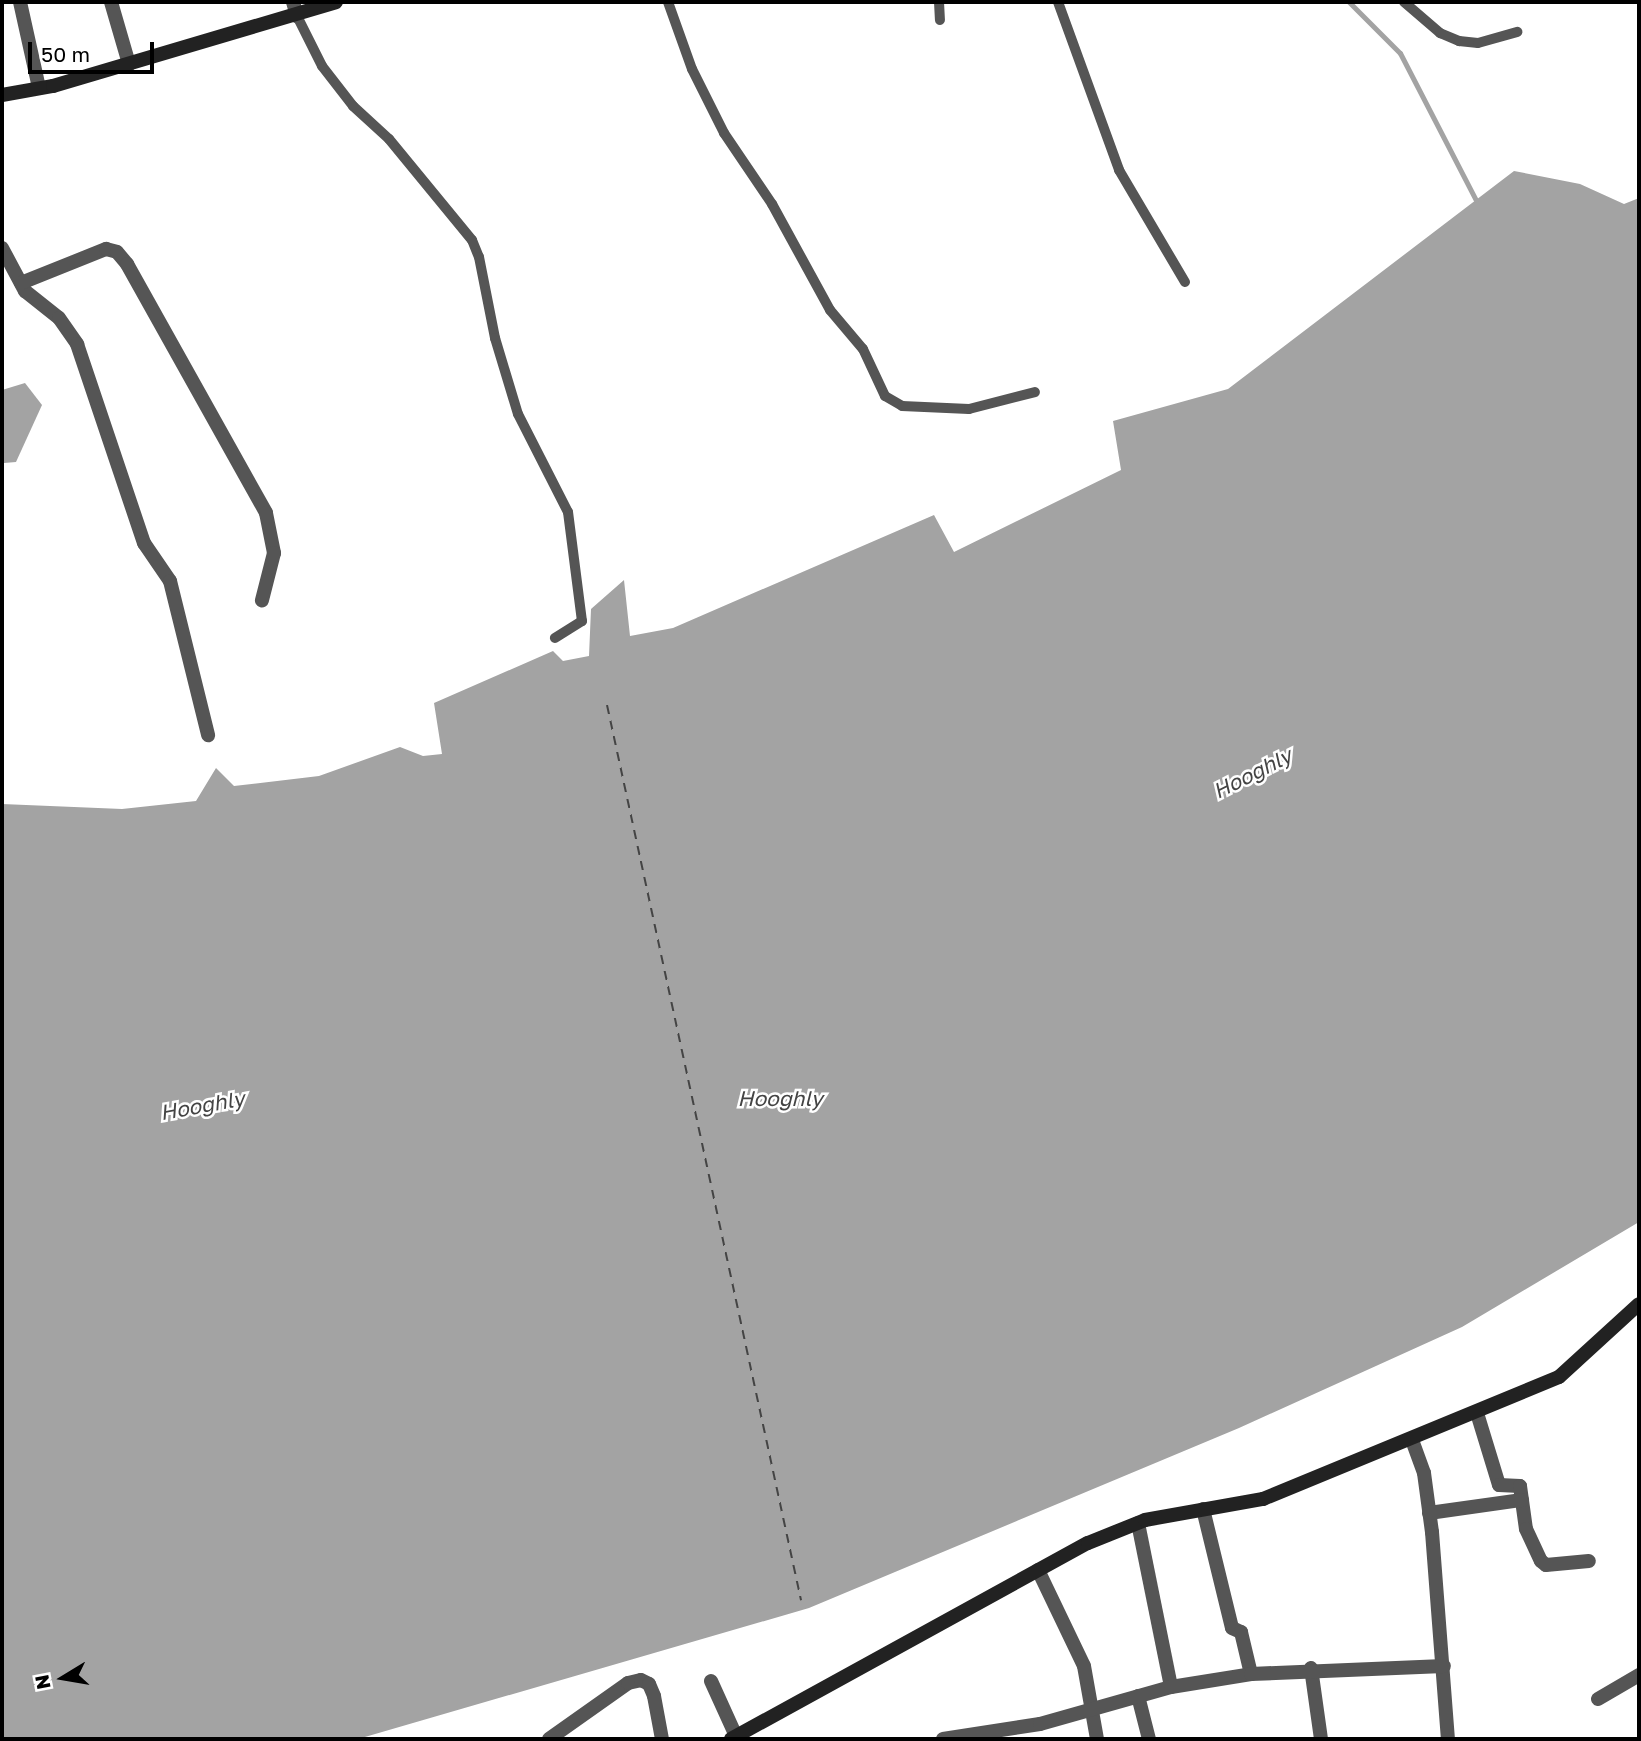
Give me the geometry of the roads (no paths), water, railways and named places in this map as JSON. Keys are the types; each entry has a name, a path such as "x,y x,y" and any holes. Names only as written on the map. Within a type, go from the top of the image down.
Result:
{"street":[{"path":"20,2 39,88"},
{"path":"111,2 129,64"},
{"path":"2,95 129,64 295,9 336,2"},
{"path":"2,248 21,284 59,318 77,344 144,543 170,581 208,735"},
{"path":"21,284 106,249 117,252 127,264 266,513 274,554 262,600"},
{"path":"711,1681 734,1738 1038,1570 1138,1523 1263,1499 1412,1440 1559,1377 1639,1304"},
{"path":"1477,1413 1499,1485 1519,1485 1526,1529 1543,1564 1589,1561"},
{"path":"1412,1440 1422,1463 1429,1513 1444,1666 1448,1739"},
{"path":"1429,1513 1522,1500"},
{"path":"1203,1509 1231,1628 1241,1632 1251,1674"},
{"path":"1138,1523 1171,1687"},
{"path":"1038,1570 1084,1666 1097,1739"},
{"path":"943,1739 1040,1724 1171,1687 1251,1674 1311,1668 1444,1666"},
{"path":"1311,1668 1321,1739"},
{"path":"1598,1699 1639,1675"},
{"path":"557,1737 628,1684 641,1680 651,1687 662,1739"},
{"path":"1138,1696 1149,1739"}],"lane":[{"path":"668,2 692,69 724,133 772,204 830,310 863,349 885,396 902,406 969,409 1035,392"},
{"path":"939,2 940,20"},
{"path":"1058,2 1119,170 1185,282"},
{"path":"1404,2 1440,33 1459,41 1478,43 1517,32"},
{"path":"295,9 322,66 353,106 398,149 472,240 479,257 495,338 518,414 568,512 582,621 555,638"}],"water":[{"name":"Hooghly","path":"1514,171 1580,184 1624,204 1639,198 1639,1222 1462,1327 1239,1428 809,1608 358,1739 2,1739 2,804 122,809 196,801 216,768 234,786 319,776 400,747 423,756 442,754 434,703 553,651 563,661 589,656 591,609 624,580 630,636 673,628 934,515 954,552 1121,470 1113,421 1228,389"},
{"path":"25,383 42,405 16,462 4,463 2,390"}],"waterway":[{"path":"1349,2 1400,53 1476,200"}]}
